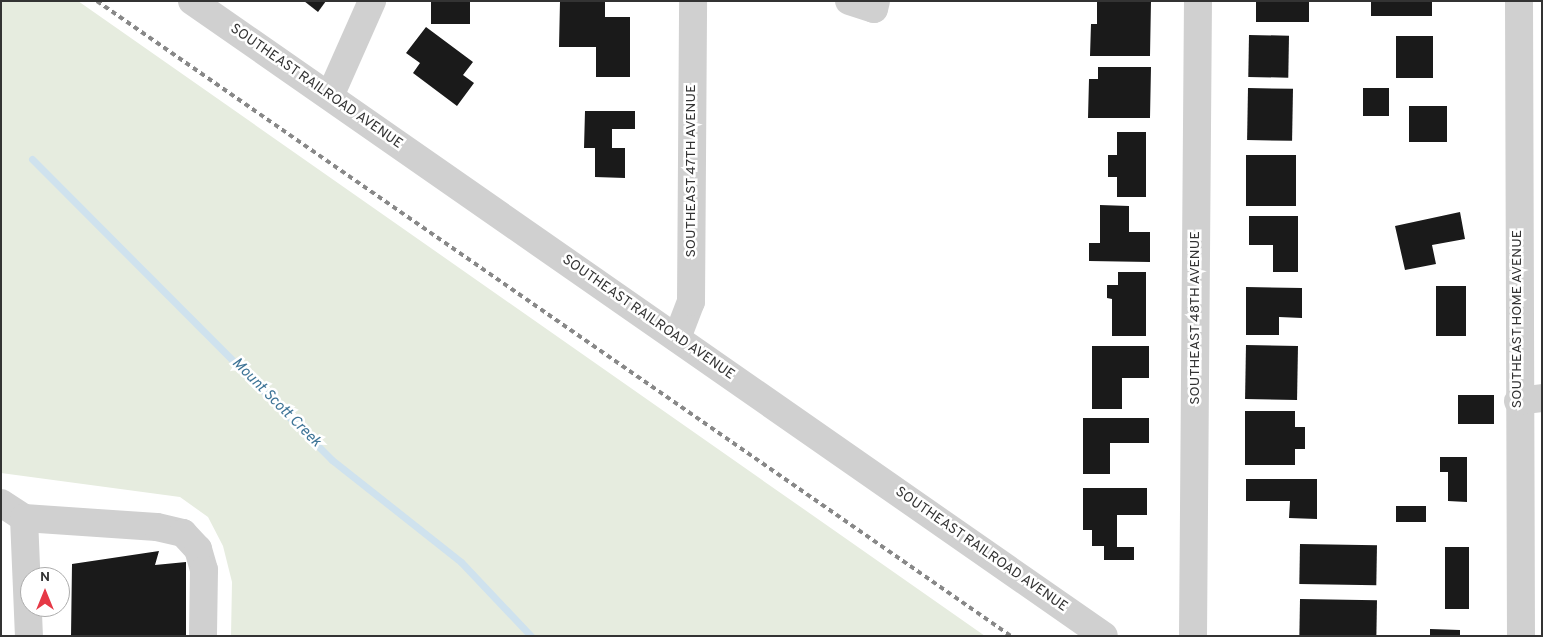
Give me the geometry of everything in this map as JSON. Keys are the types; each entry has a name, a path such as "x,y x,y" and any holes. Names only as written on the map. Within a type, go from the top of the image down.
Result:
{"street":[{"name":"SOUTHEAST RAILROAD AVENUE","path":"192,1 1104,636"},
{"path":"330,96 372,1"},
{"name":"SOUTHEAST 47TH AVENUE","path":"677,338 691,302 693,1"},
{"path":"848,1 874,9 876,1"},
{"name":"SOUTHEAST 48TH AVENUE","path":"1193,636 1198,1"},
{"name":"SOUTHEAST HOME AVENUE","path":"1519,1 1531,108 1530,400 1520,636"},
{"path":"1,503 24,518 157,527 183,533 198,550 204,570 203,636"},
{"path":"24,518 29,636"}],"shaded area":[{"path":"1,1 78,1 985,636 231,636 232,582 223,546 208,517 180,497 1,473"}],"building":[{"path":"304,1 326,1 318,12"},
{"path":"431,1 470,1 470,24 431,24"},
{"path":"560,1 605,1 605,17 630,17 630,77 596,77 596,47 559,47"},
{"path":"1097,1 1151,1 1150,56 1090,56 1091,24 1097,24"},
{"path":"1256,1 1309,1 1309,22 1256,22"},
{"path":"1371,1 1432,1 1432,16 1371,16"},
{"path":"426,27 473,62 463,75 474,83 457,106 413,73 420,63 406,53"},
{"path":"1249,35 1289,36 1288,78 1248,77"},
{"path":"1396,36 1433,36 1433,78 1396,78"},
{"path":"1098,67 1151,67 1150,118 1088,118 1089,79 1098,79"},
{"path":"1248,88 1293,89 1292,141 1247,140"},
{"path":"1363,88 1389,88 1389,116 1363,116"},
{"path":"1409,106 1447,106 1447,142 1409,142"},
{"path":"585,111 635,111 635,129 612,129 612,148 625,148 625,178 595,177 595,148 584,148"},
{"path":"1117,132 1146,132 1146,197 1117,197 1117,177 1108,177 1108,155 1117,155"},
{"path":"1246,155 1296,155 1296,206 1246,206"},
{"path":"1100,205 1129,206 1129,232 1150,232 1150,262 1089,261 1089,243 1100,243"},
{"path":"1460,212 1465,239 1432,245 1436,264 1405,270 1395,226"},
{"path":"1249,216 1298,216 1298,272 1273,272 1273,245 1249,245"},
{"path":"1118,272 1146,272 1146,336 1112,336 1112,299 1107,298 1107,285 1118,285"},
{"path":"1436,286 1466,286 1466,336 1436,336"},
{"path":"1246,287 1302,288 1302,318 1279,317 1279,335 1246,335"},
{"path":"1246,345 1298,346 1297,400 1245,399"},
{"path":"1092,346 1149,346 1149,378 1122,378 1122,409 1092,409"},
{"path":"1458,395 1494,395 1494,424 1458,424"},
{"path":"1245,411 1295,411 1295,427 1305,427 1305,449 1295,449 1295,465 1245,465"},
{"path":"1083,418 1149,418 1149,443 1110,443 1110,474 1083,474"},
{"path":"1440,457 1467,457 1467,502 1448,501 1448,472 1440,472"},
{"path":"1246,479 1317,479 1317,519 1289,518 1290,501 1246,501"},
{"path":"1083,488 1147,488 1147,515 1117,515 1117,547 1134,547 1134,560 1104,560 1104,546 1092,546 1092,530 1083,530"},
{"path":"1396,506 1426,506 1426,522 1396,522"},
{"path":"1300,544 1377,545 1376,585 1299,584"},
{"path":"1445,547 1469,547 1469,609 1445,609"},
{"path":"159,551 155,565 186,562 186,636 71,636 72,564"},
{"path":"1300,599 1377,600 1376,636 1299,636"},
{"path":"1430,629 1460,630 1460,636 1430,636"}],"waterway":[{"name":"Mount Scott Creek","path":"32,159 332,460 461,562 531,636"}],"railway":[{"path":"97,1 1011,636"}]}
